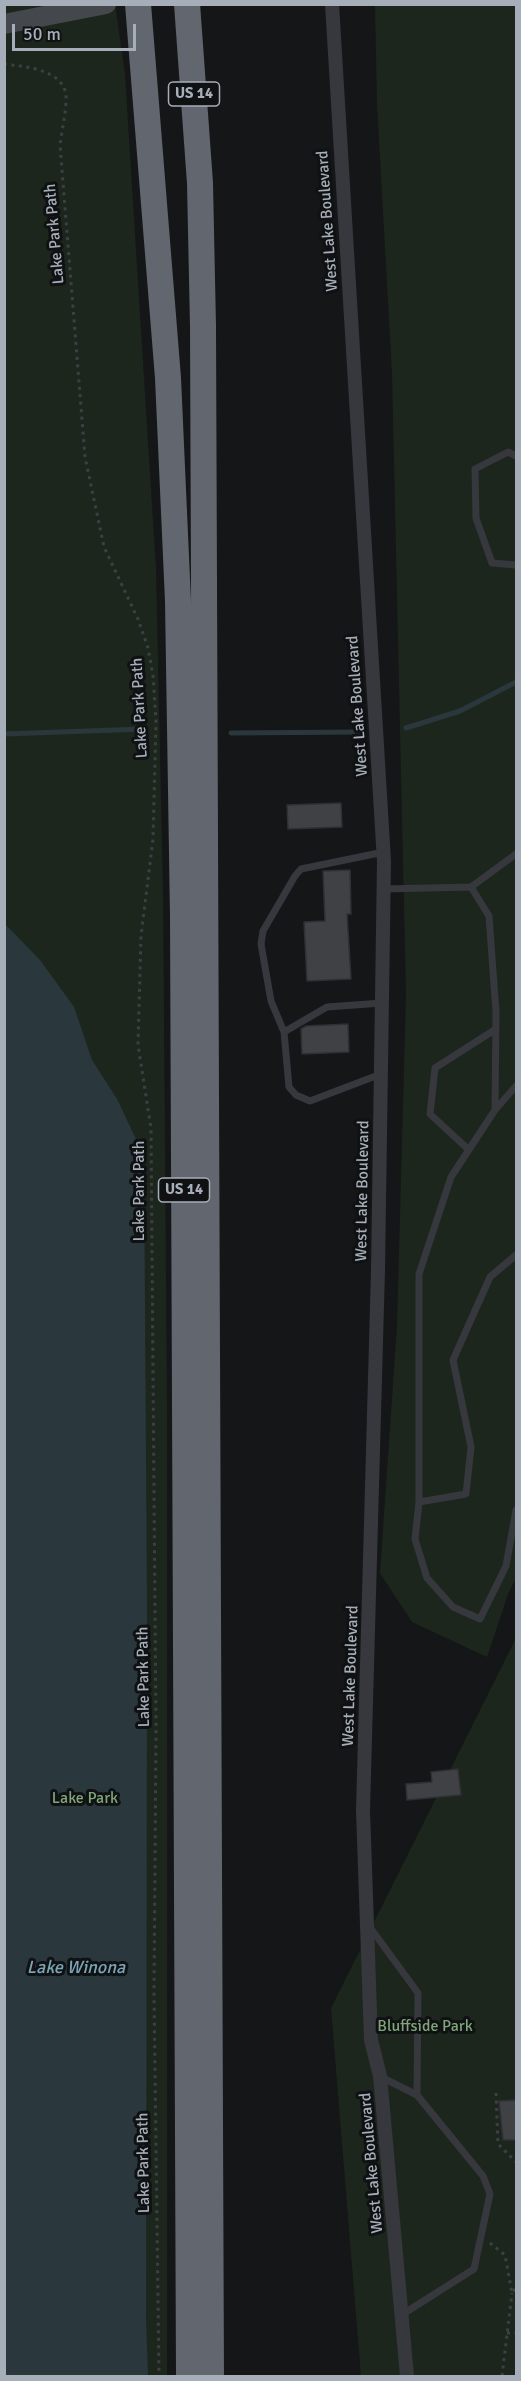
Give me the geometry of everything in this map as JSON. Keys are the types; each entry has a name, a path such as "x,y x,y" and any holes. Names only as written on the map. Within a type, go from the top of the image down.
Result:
{"highway":[{"name":"US 14","path":"138,4 168,378 178,601 183,928 189,2376"},
{"name":"US 14","path":"187,4 200,183 204,338 211,2376"}],"main road":[{"path":"4,24 106,4"}],"street":[{"name":"West Lake Boulevard","path":"332,4 384,852 381,1074 363,1810 371,2040 380,2076 407,2376"}],"lane":[{"path":"516,456 508,452 475,469 476,518 492,563 516,565"},
{"path":"381,1074 310,1101 296,1095 290,1086 284,1032 271,1001 261,944 262,931 301,869 384,852"},
{"path":"384,890 471,887 516,854"},
{"path":"471,887 489,916 496,1029 495,1110"},
{"path":"284,1032 327,1007 382,1003"},
{"path":"469,1150 430,1113 435,1068 496,1029"},
{"path":"516,1086 495,1110 451,1177 419,1274 418,1502 415,1539 427,1578 453,1607 480,1619 506,1566 516,1510"},
{"path":"418,1502 466,1494 471,1448 453,1360 490,1277 516,1255"},
{"path":"367,1924 418,1993 417,2095"},
{"path":"380,2076 417,2095 483,2176 490,2194 474,2269 403,2314"}],"path":[{"name":"Lake Park Path","path":"4,64 34,68 50,74 66,91 67,101 60,145 84,457 104,547 138,619 148,648 155,710 153,839 141,936 138,1045 151,1128 156,1733 154,1994 159,2376"},
{"path":"496,2093 499,2120 498,2145 516,2162"},
{"path":"481,2237 505,2255 512,2293 502,2376"},
{"path":"512,2293 516,2288"},
{"path":"507,2333 516,2333"}],"green space":[{"name":"Lake Park","path":"115,4 125,74 156,569 163,892 167,1404 167,2376 5,2376 4,5"},
{"path":"375,5 516,5 516,1578 508,1594 487,1657 412,1622 380,1573 397,1326 406,995 392,373 377,104"},
{"name":"Bluffside Park","path":"516,1638 516,2376 361,2376 331,2008"}],"water":[{"name":"Lake Winona","path":"4,923 40,960 74,1007 92,1060 117,1099 144,1156 147,1617 146,2318 148,2376 5,2376"}],"building":[{"path":"341,803 342,827 288,829 287,805"},
{"path":"350,870 351,914 347,914 351,979 307,981 304,922 325,921 323,871"},
{"path":"348,1024 349,1052 302,1054 301,1029 306,1026"},
{"path":"458,1769 461,1795 407,1800 406,1784 432,1782 431,1772"},
{"path":"516,2100 516,2140 503,2140 499,2101"}],"waterway":[{"path":"406,728 460,711 516,682"},
{"path":"4,734 144,729"},
{"path":"231,733 358,732"}]}
